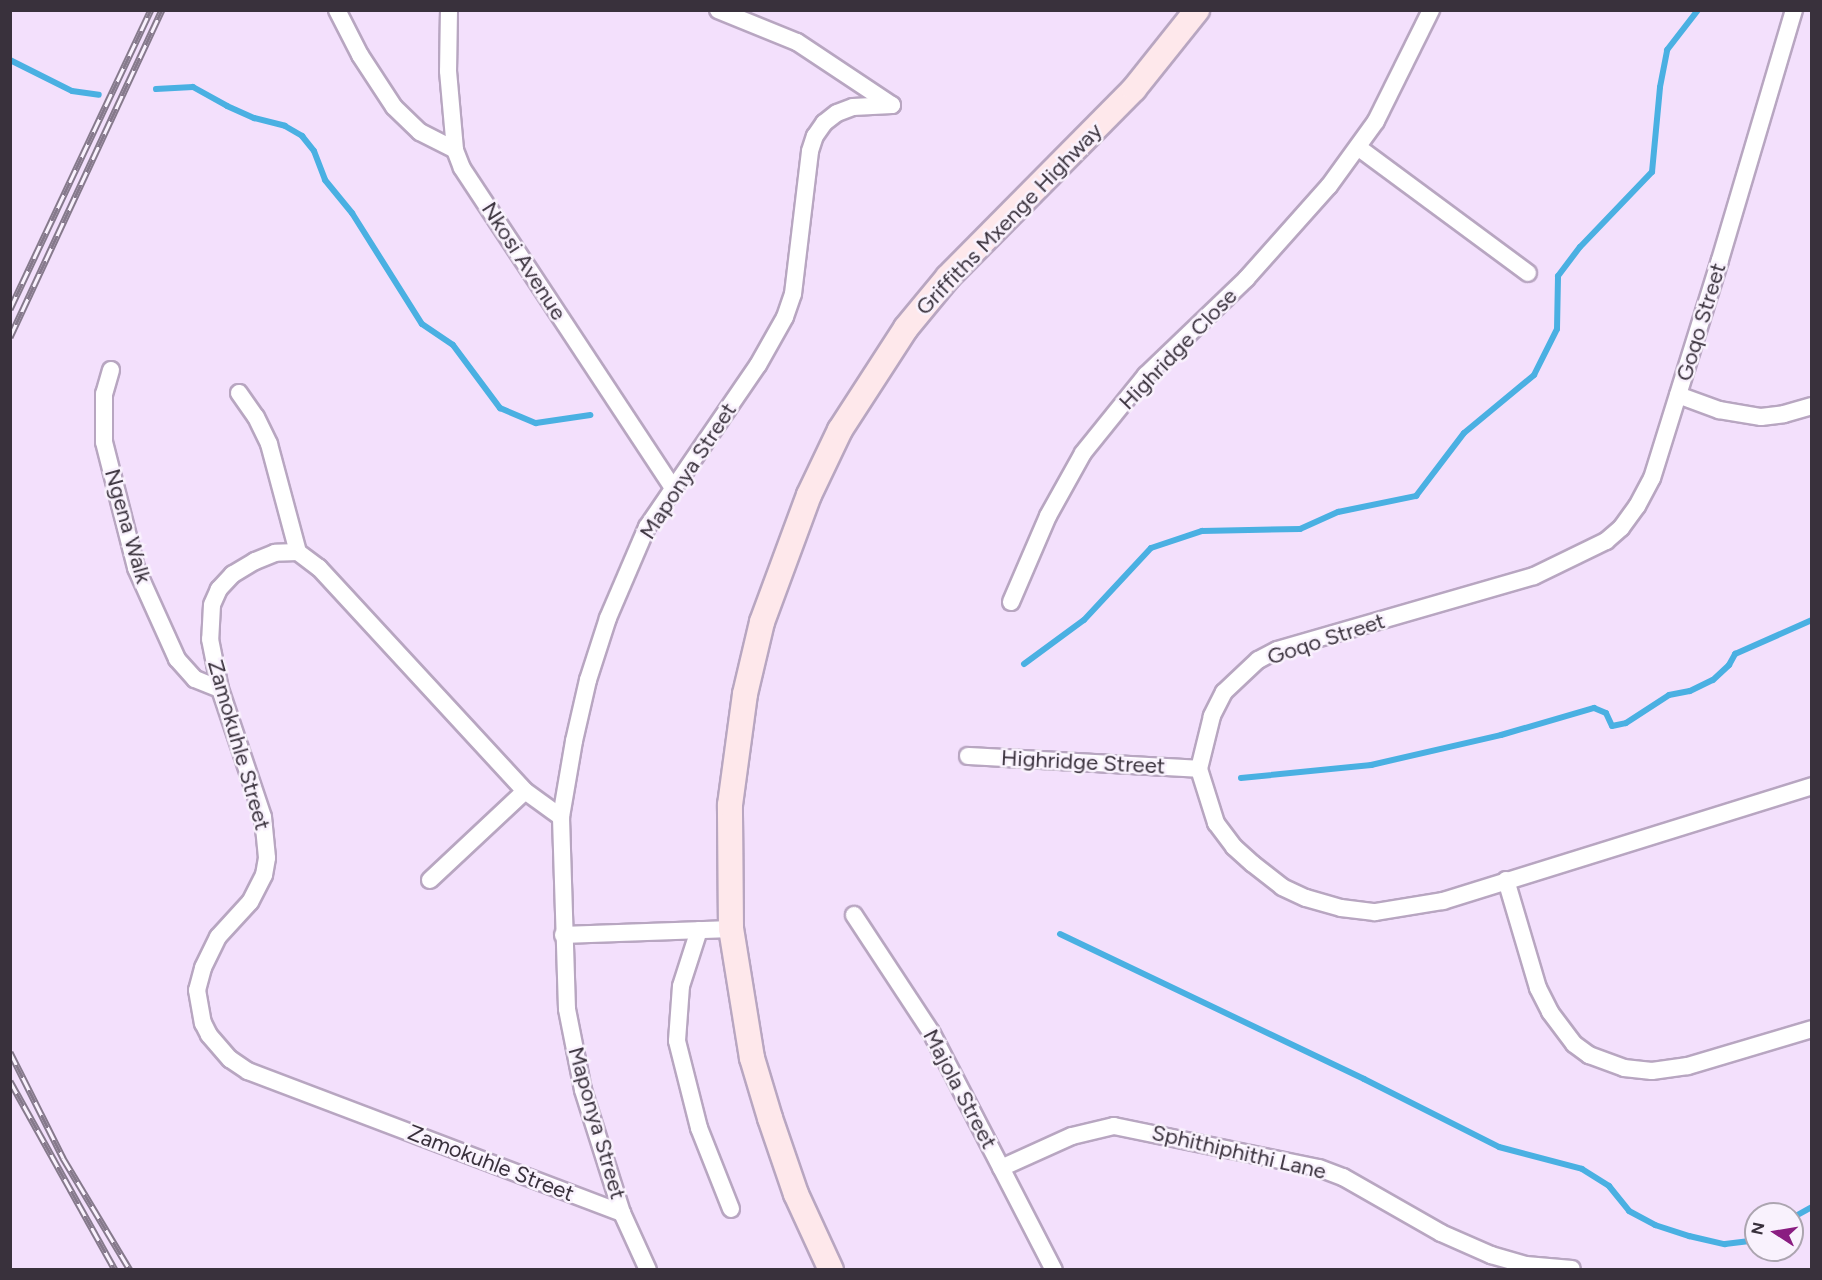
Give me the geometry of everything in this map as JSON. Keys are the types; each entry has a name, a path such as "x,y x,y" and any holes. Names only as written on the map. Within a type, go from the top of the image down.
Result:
{"street":[{"path":"337,10 360,55 394,107 420,132 455,150"},
{"name":"Nkosi Avenue","path":"449,10 448,71 455,150 462,168 673,488"},
{"name":"Maponya Street","path":"648,1269 622,1213 583,1090 567,1009 561,817 588,680 608,618 647,527 758,364 785,317 793,294 810,151 815,136 824,123 837,113 853,107 892,105 798,42 718,10"},
{"name":"Griffiths Mxenge Highway","path":"831,1269 796,1194 752,1058 731,929 730,805 745,694 762,622 809,495 840,430 906,328 948,277 1134,89 1197,10"},
{"name":"Highridge Close","path":"1011,602 1048,516 1083,453 1146,375 1246,279 1329,186 1359,148 1376,121 1431,10"},
{"name":"Goqo Street","path":"1199,769 1212,716 1224,692 1258,660 1277,650 1534,576 1606,540 1621,528 1652,478 1794,10"},
{"path":"1359,148 1528,273"},
{"name":"Ngena Walk","path":"111,370 104,394 104,442 136,568 177,659 195,679 220,688"},
{"path":"239,393 256,417 269,444 298,552 319,568 525,791 561,817"},
{"path":"1678,395 1719,410 1761,417 1784,414 1812,406"},
{"name":"Zamokuhle Street","path":"298,552 275,553 233,574 219,589 212,605 210,639 220,688 263,817 267,858 264,874 250,902 218,937 203,968 197,990 203,1023 218,1047 248,1071 622,1213"},
{"name":"Highridge Street","path":"968,756 1199,769"},
{"path":"1199,769 1216,823 1234,847 1282,887 1306,898 1341,908 1375,912 1443,901 1812,786"},
{"path":"430,880 525,791"},
{"path":"1506,880 1538,988 1561,1028 1589,1055 1624,1068 1652,1071 1688,1066 1812,1029"},
{"name":"Majola Street","path":"854,915 931,1032 1054,1269"},
{"path":"563,936 731,929"},
{"path":"699,930 687,958 681,986 677,1041 699,1128 731,1209"},
{"name":"Sphithiphithi Lane","path":"1001,1168 1072,1136 1114,1126 1319,1168 1343,1177 1442,1233 1491,1255 1526,1265 1572,1269"}],"waterway":[{"path":"1024,664 1084,620 1151,548 1202,531 1300,529 1338,512 1416,496 1464,433 1534,375 1557,329 1558,276 1580,247 1652,172 1660,87 1667,50 1698,10"},
{"path":"10,60 72,91 99,95"},
{"path":"156,89 193,87 227,106 254,118 285,126 302,136 314,151 325,180 352,213 422,324 453,345 500,408 536,423 590,415"},
{"path":"1241,778 1371,765 1501,735 1594,708 1606,713 1612,726 1626,723 1669,695 1690,691 1713,680 1729,665 1735,654 1812,620"},
{"path":"1060,934 1364,1079 1499,1147 1582,1169 1609,1186 1629,1211 1655,1225 1725,1244 1744,1242"},
{"path":"1804,1211 1812,1207"}],"railway":[{"path":"10,309 151,10"},
{"path":"10,337 162,10"},
{"path":"10,1052 63,1158 130,1270"},
{"path":"10,1081 115,1270"}]}
